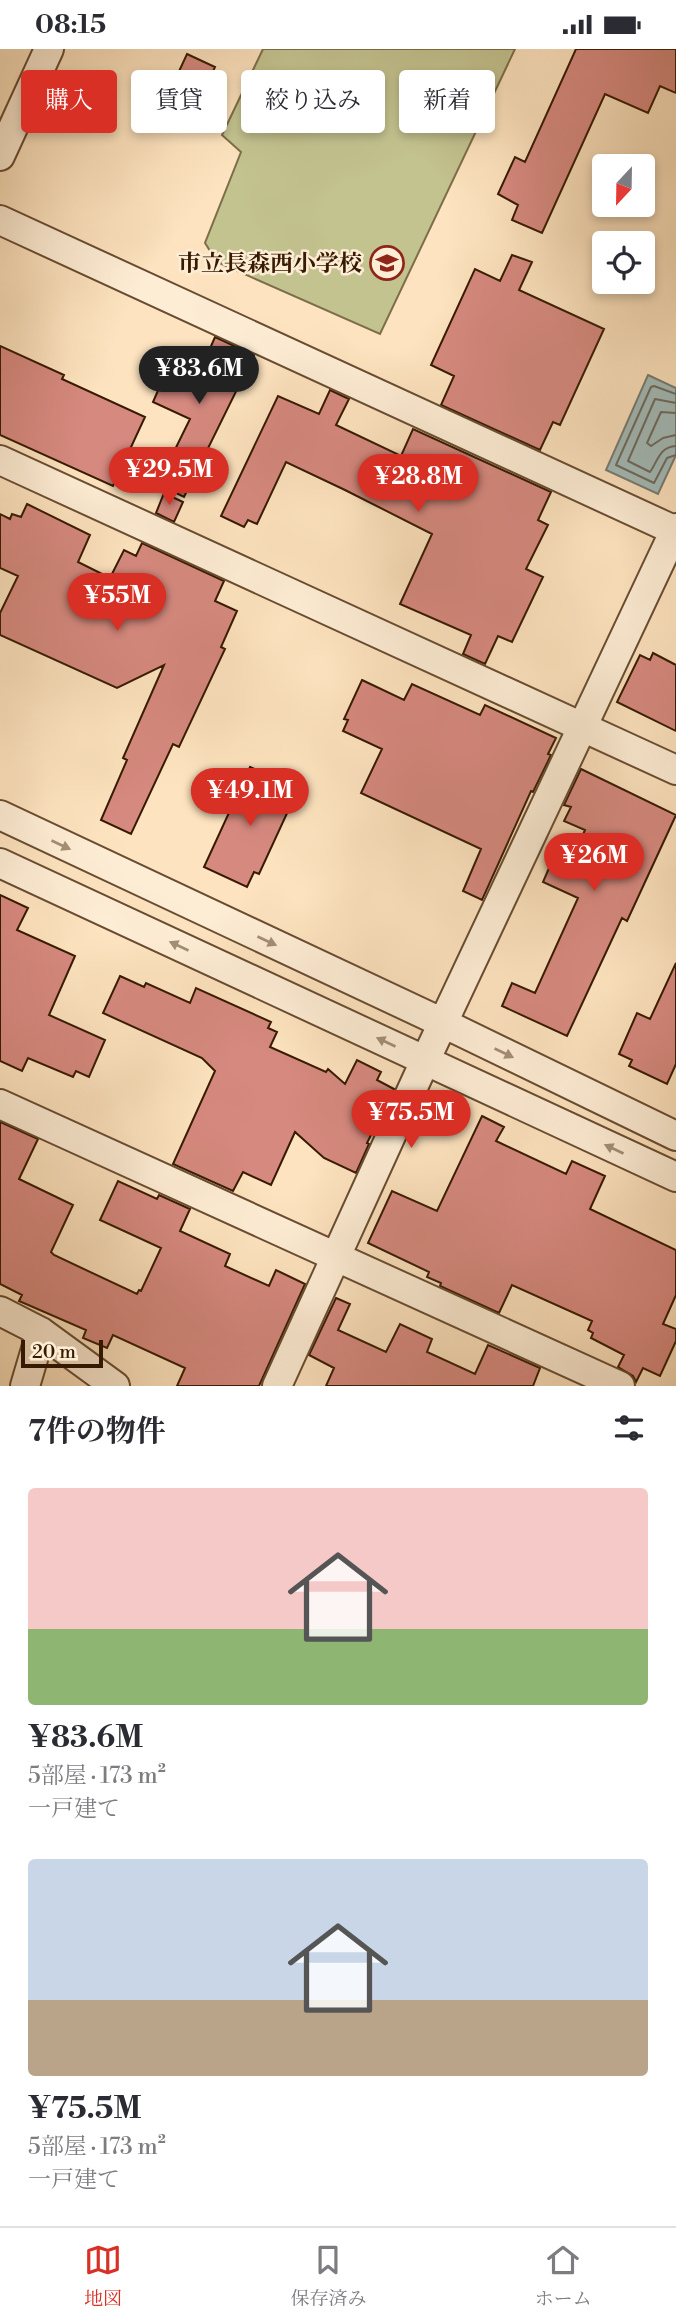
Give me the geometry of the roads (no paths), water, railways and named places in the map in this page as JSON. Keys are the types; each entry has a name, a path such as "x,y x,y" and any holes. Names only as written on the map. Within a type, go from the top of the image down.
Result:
{"street":[{"path":"0,156 49,49"},
{"path":"0,220 676,530 425,1061 277,1386"},
{"path":"0,460 676,770"},
{"path":"0,815 443,1023 676,1136"},
{"path":"0,863 676,1177"},
{"path":"0,1104 620,1386"},
{"path":"0,1311 41,1332 115,1386"},
{"path":"25,1386 41,1332"}],"water":[{"path":"648,375 676,388 676,455 658,494 606,470"}],"place":[{"name":"市立長森西小学校","path":"387,263"}]}
